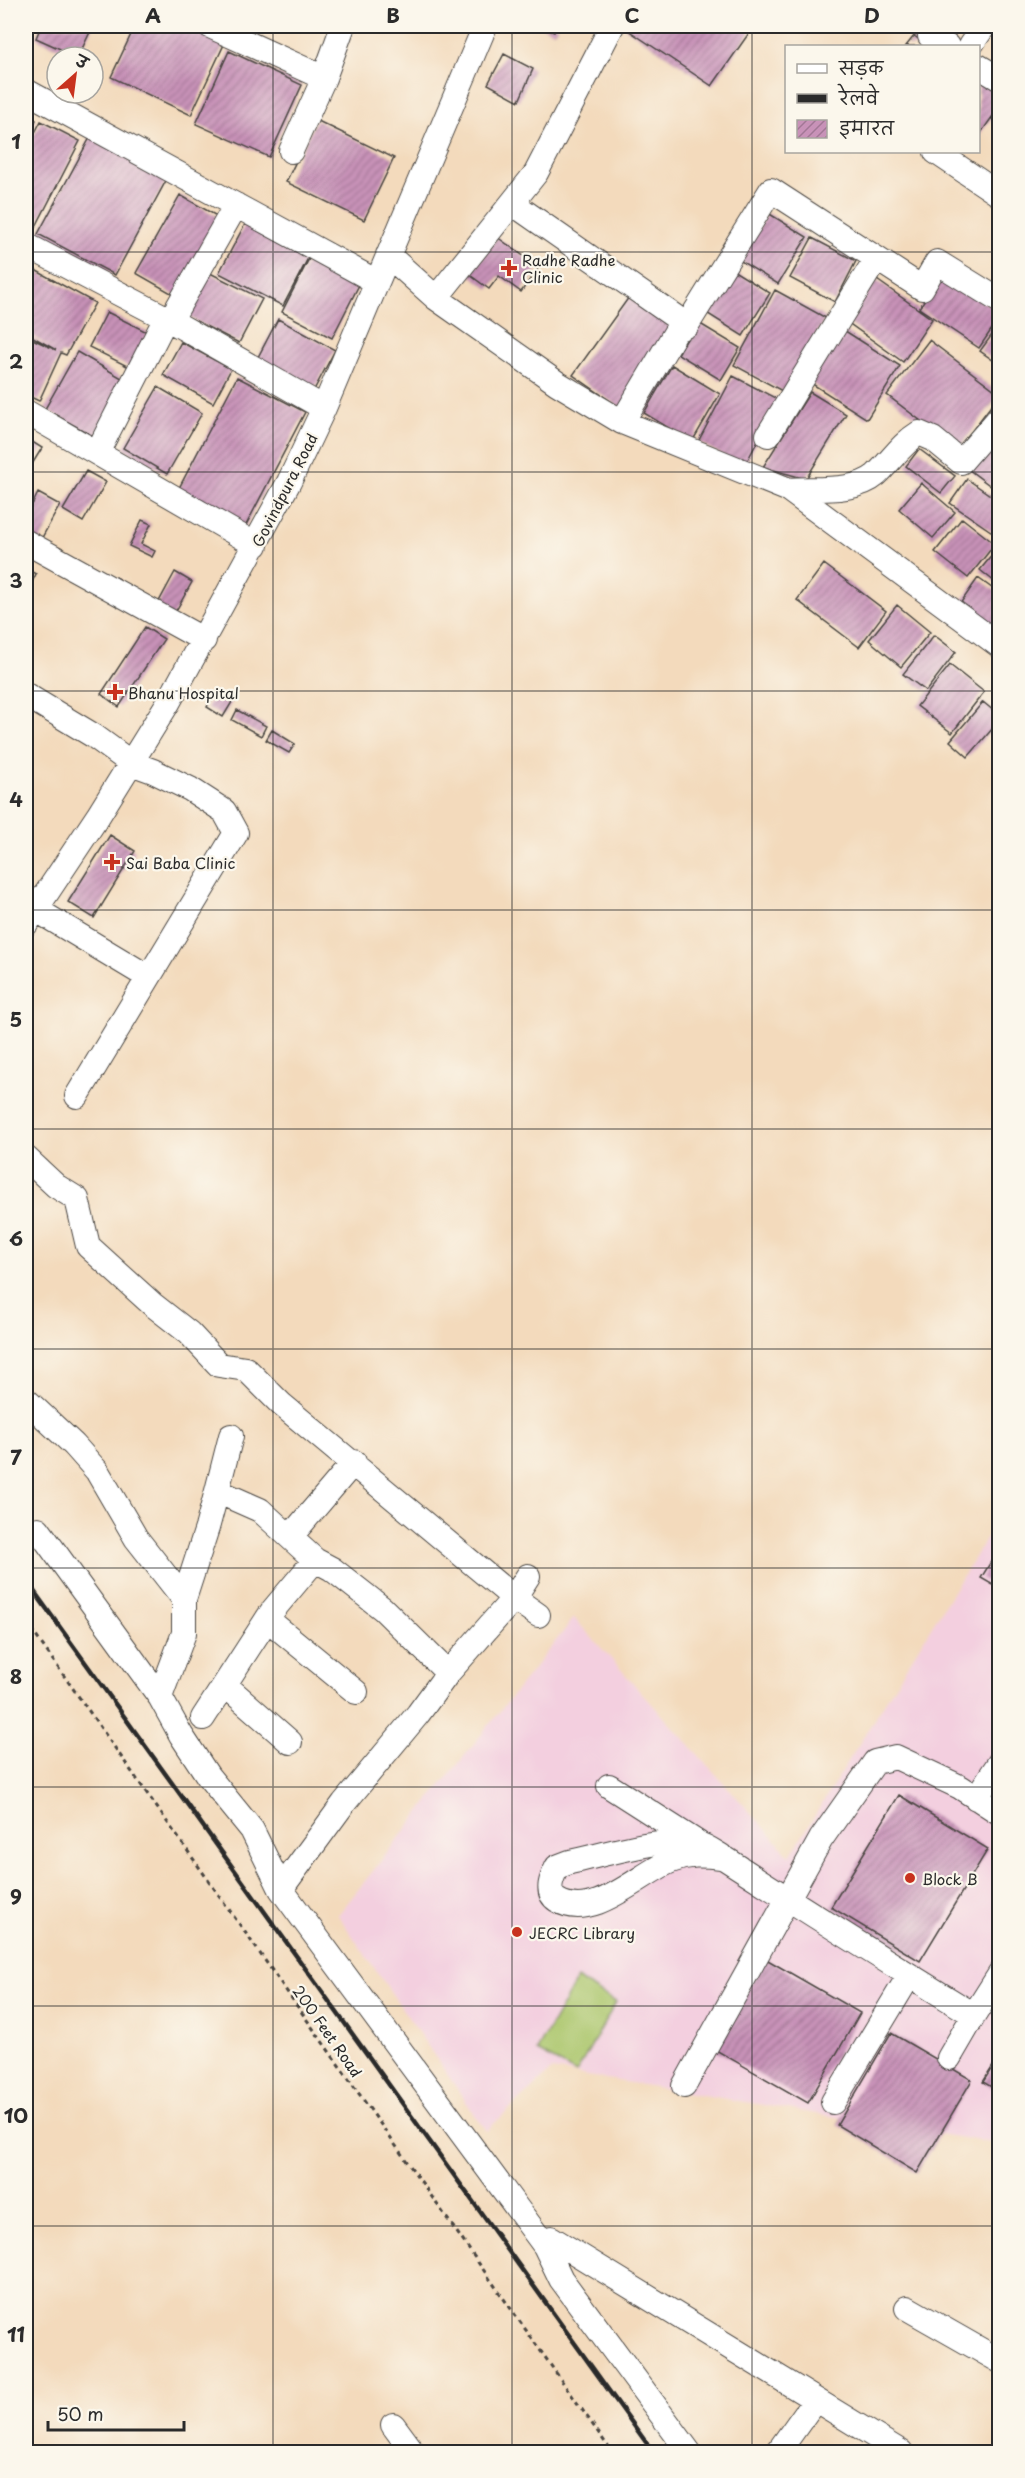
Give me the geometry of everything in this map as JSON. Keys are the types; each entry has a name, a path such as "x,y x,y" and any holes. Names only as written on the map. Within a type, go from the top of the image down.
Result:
{"street":[{"path":"210,26 324,78"},
{"path":"291,151 324,78 343,26"},
{"name":"Govindpura Road","path":"30,917 131,763 204,640 256,545 324,408 485,26"},
{"path":"436,298 536,173 612,26"},
{"path":"971,45 984,26"},
{"path":"980,67 999,79"},
{"path":"26,91 377,282"},
{"path":"937,153 999,195"},
{"path":"622,422 677,330 687,325 771,190 921,288 937,262 999,301"},
{"path":"512,202 687,325"},
{"path":"97,453 168,320 236,205"},
{"path":"26,245 168,320 324,408"},
{"path":"388,255 436,298 557,383 622,422 789,490 999,646"},
{"path":"768,435 876,259"},
{"path":"26,412 256,545"},
{"path":"789,490 855,484 874,476 907,441 919,433 933,439 961,462 999,417"},
{"path":"26,542 204,640"},
{"path":"26,695 94,736 131,763 190,789 224,811 237,833 76,1096"},
{"path":"30,917 148,977"},
{"path":"26,1158 56,1186 77,1199 88,1246 118,1275 189,1333 219,1365 246,1369 281,1404 354,1462 399,1503 514,1598 538,1615"},
{"path":"26,1400 74,1445 97,1471 136,1538 184,1599"},
{"path":"160,1697 184,1633 184,1599 207,1528 231,1436"},
{"path":"291,1536 354,1462"},
{"path":"217,1491 260,1510 315,1560 332,1569 383,1609 448,1673"},
{"path":"38,1529 160,1697 181,1736 208,1776 252,1830 281,1889 545,2247 561,2279 689,2452"},
{"path":"203,1718 267,1619 315,1560"},
{"path":"281,1889 344,1803 418,1714 448,1673 514,1598 528,1576"},
{"path":"267,1619 356,1692"},
{"path":"225,1685 290,1742"},
{"path":"684,2086 821,1839 875,1762 896,1756 960,1788 999,1813"},
{"path":"976,1798 999,1762"},
{"path":"609,1786 974,2015"},
{"path":"700,1844 672,1841 570,1862 557,1867 550,1890 552,1898 562,1904 573,1906 591,1903 619,1893 669,1862 691,1854 721,1857"},
{"path":"949,2058 999,1974"},
{"path":"833,2102 909,1976"},
{"path":"545,2247 551,2238 901,2452"},
{"path":"907,2308 999,2361"},
{"path":"778,2452 815,2400"},
{"path":"393,2425 413,2452"}],"path":[{"name":"200 Feet Road","path":"26,1622 612,2452"}],"shaded area":[{"path":"999,1517 1000,1788 997,1792 1000,1794 999,2144 552,2070 486,2131 338,1915 574,1618 790,1856"}],"green space":[{"path":"577,1979 616,2002 576,2073 537,2051"}],"building":[{"path":"41,26 93,26 84,45 51,45 36,38"},
{"path":"135,26 201,26 227,38 191,115 111,77"},
{"path":"540,26 558,26 554,32"},
{"path":"622,26 754,26 712,86"},
{"path":"914,36 928,45 907,45"},
{"path":"229,51 302,85 269,157 196,124"},
{"path":"504,54 533,69 519,101 488,84"},
{"path":"980,80 1000,93 1000,106 980,134"},
{"path":"1000,110 1000,125 992,119"},
{"path":"26,114 36,120 26,138"},
{"path":"316,120 394,158 364,220 286,182"},
{"path":"41,121 80,141 30,238 26,236 26,150"},
{"path":"92,134 169,175 115,275 38,234"},
{"path":"180,195 222,219 178,297 136,273"},
{"path":"768,213 807,237 778,284 739,260"},
{"path":"245,224 308,258 283,306 219,273"},
{"path":"497,237 539,267 521,292 499,276 489,289 470,275"},
{"path":"812,238 856,261 835,302 790,278"},
{"path":"314,249 364,275 332,338 282,312"},
{"path":"26,265 95,303 66,355 61,353 39,401 26,395 26,336 56,350 26,333"},
{"path":"731,269 770,293 743,336 705,312"},
{"path":"206,271 262,299 239,343 184,315"},
{"path":"942,274 1000,312 1000,317 979,348 919,308"},
{"path":"877,280 932,319 903,362 847,322"},
{"path":"775,290 826,318 784,392 734,365"},
{"path":"629,297 677,330 622,409 573,375"},
{"path":"107,312 149,333 131,368 89,347"},
{"path":"278,319 335,350 314,390 257,359"},
{"path":"697,322 740,348 721,380 678,354"},
{"path":"1000,324 1000,365 980,351"},
{"path":"839,327 900,366 867,419 806,380"},
{"path":"929,340 1000,394 958,449 887,395"},
{"path":"181,342 231,369 213,403 163,375"},
{"path":"77,352 127,381 95,437 45,409"},
{"path":"672,365 720,394 692,442 644,413"},
{"path":"733,376 779,400 744,467 698,442"},
{"path":"237,377 305,412 245,527 177,492"},
{"path":"158,387 202,413 167,474 123,448"},
{"path":"810,392 846,414 806,479 763,467"},
{"path":"26,438 42,448 26,474"},
{"path":"989,440 1000,448 1000,493 968,469"},
{"path":"919,449 955,476 941,493 906,466"},
{"path":"86,471 106,482 83,522 63,510"},
{"path":"967,479 1000,502 998,536 950,503"},
{"path":"921,483 955,512 933,538 899,509"},
{"path":"38,493 60,505 39,543 26,536 26,517"},
{"path":"962,518 995,544 968,578 935,552"},
{"path":"142,520 151,524 141,544 155,551 152,557 129,546"},
{"path":"998,548 1000,549 1000,586 980,570"},
{"path":"824,564 886,611 859,647 797,600"},
{"path":"26,569 36,574 26,594"},
{"path":"175,572 192,582 172,618 155,609"},
{"path":"978,578 1000,594 1000,638 957,608"},
{"path":"897,605 930,632 901,667 869,640"},
{"path":"145,627 164,639 119,707 101,694"},
{"path":"934,635 956,652 926,691 903,674"},
{"path":"950,665 984,692 952,733 917,706"},
{"path":"215,693 232,702 223,717 207,707"},
{"path":"983,702 1000,716 1000,720 968,757 950,741"},
{"path":"237,710 266,726 261,736 232,720"},
{"path":"272,730 295,744 289,753 266,740"},
{"path":"110,835 135,851 94,918 68,902"},
{"path":"1000,1547 1000,1589 981,1578"},
{"name":"Block B","path":"899,1795 988,1849 920,1961 831,1907"},
{"path":"766,1959 860,2013 808,2103 714,2049"},
{"path":"891,2033 972,2080 917,2173 837,2125"},
{"path":"1000,2055 1000,2092 983,2082"}],"railway":[{"path":"26,1580 653,2452"}],"place":[{"name":"Radhe Radhe Clinic","path":"509,268"},
{"name":"Bhanu Hospital","path":"115,692"},
{"name":"Sai Baba Clinic","path":"112,862"},
{"name":"Block B","path":"910,1878"},
{"name":"JECRC Library","path":"517,1932"}]}
